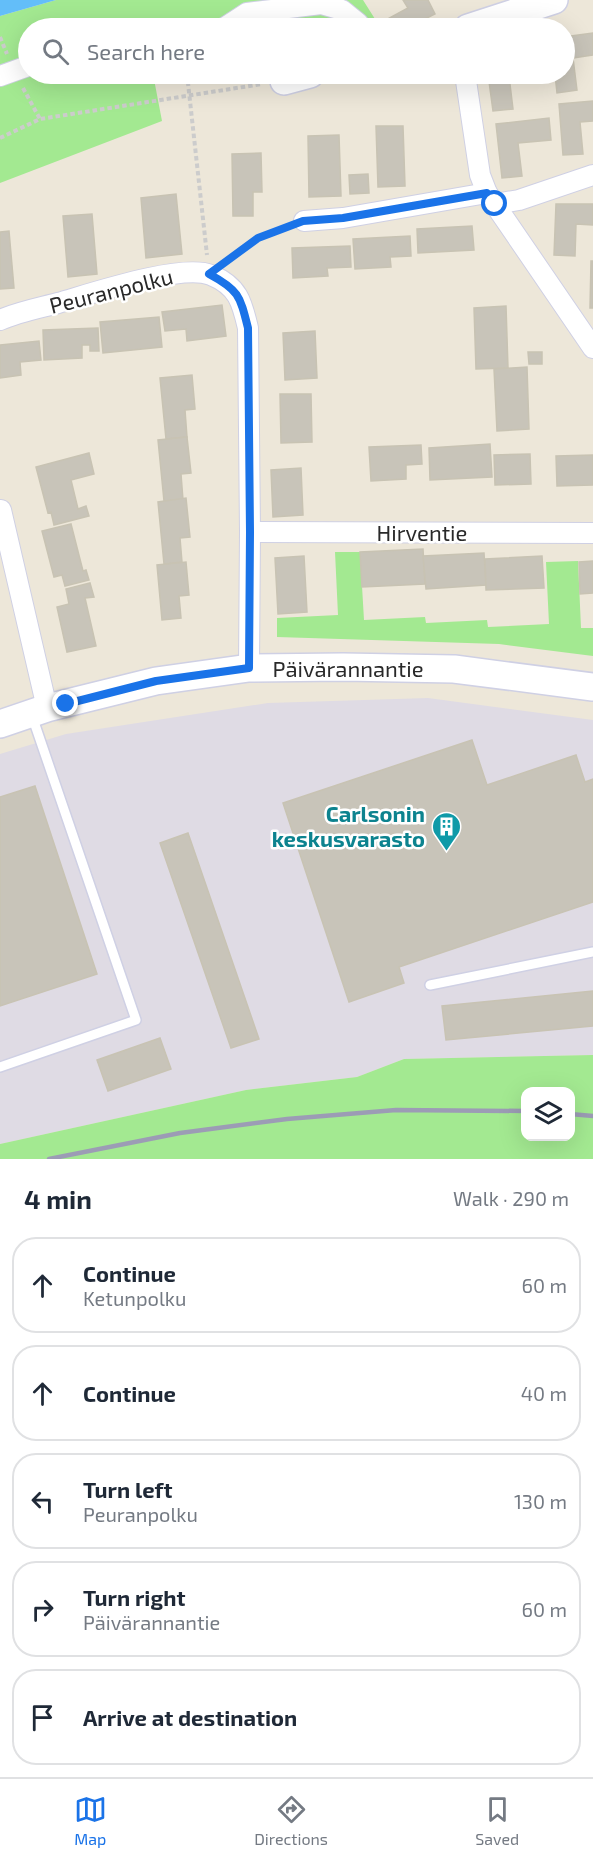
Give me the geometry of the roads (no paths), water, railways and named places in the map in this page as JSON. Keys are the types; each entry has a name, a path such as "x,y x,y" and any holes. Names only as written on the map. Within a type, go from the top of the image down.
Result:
{"street":[{"path":"499,18 554,0"},
{"path":"240,18 247,13 321,4 342,10 353,18"},
{"path":"0,76 18,70"},
{"path":"466,84 480,175 491,199 593,348"},
{"path":"303,221 491,199 519,200 593,175"},
{"name":"Peuranpolku","path":"0,320 155,276 183,273 209,274 230,285 242,300 248,328 250,532"},
{"path":"2,510 39,711"},
{"path":"249,668 250,532"},
{"name":"Hirventie","path":"250,532 593,533"},
{"name":"Päivärannantie","path":"0,724 39,711 156,681 249,668 454,669 593,687"}],"lane":[{"path":"0,1067 136,1020 39,711"},
{"path":"430,985 593,952"}],"water":[{"path":"0,0 56,0 0,16"}],"railway":[{"path":"49,1159 180,1133 287,1119 396,1110 521,1111"},
{"path":"575,1114 593,1116"}],"place":[{"name":"Carlsonin keskusvarasto","path":"446,852"}]}
